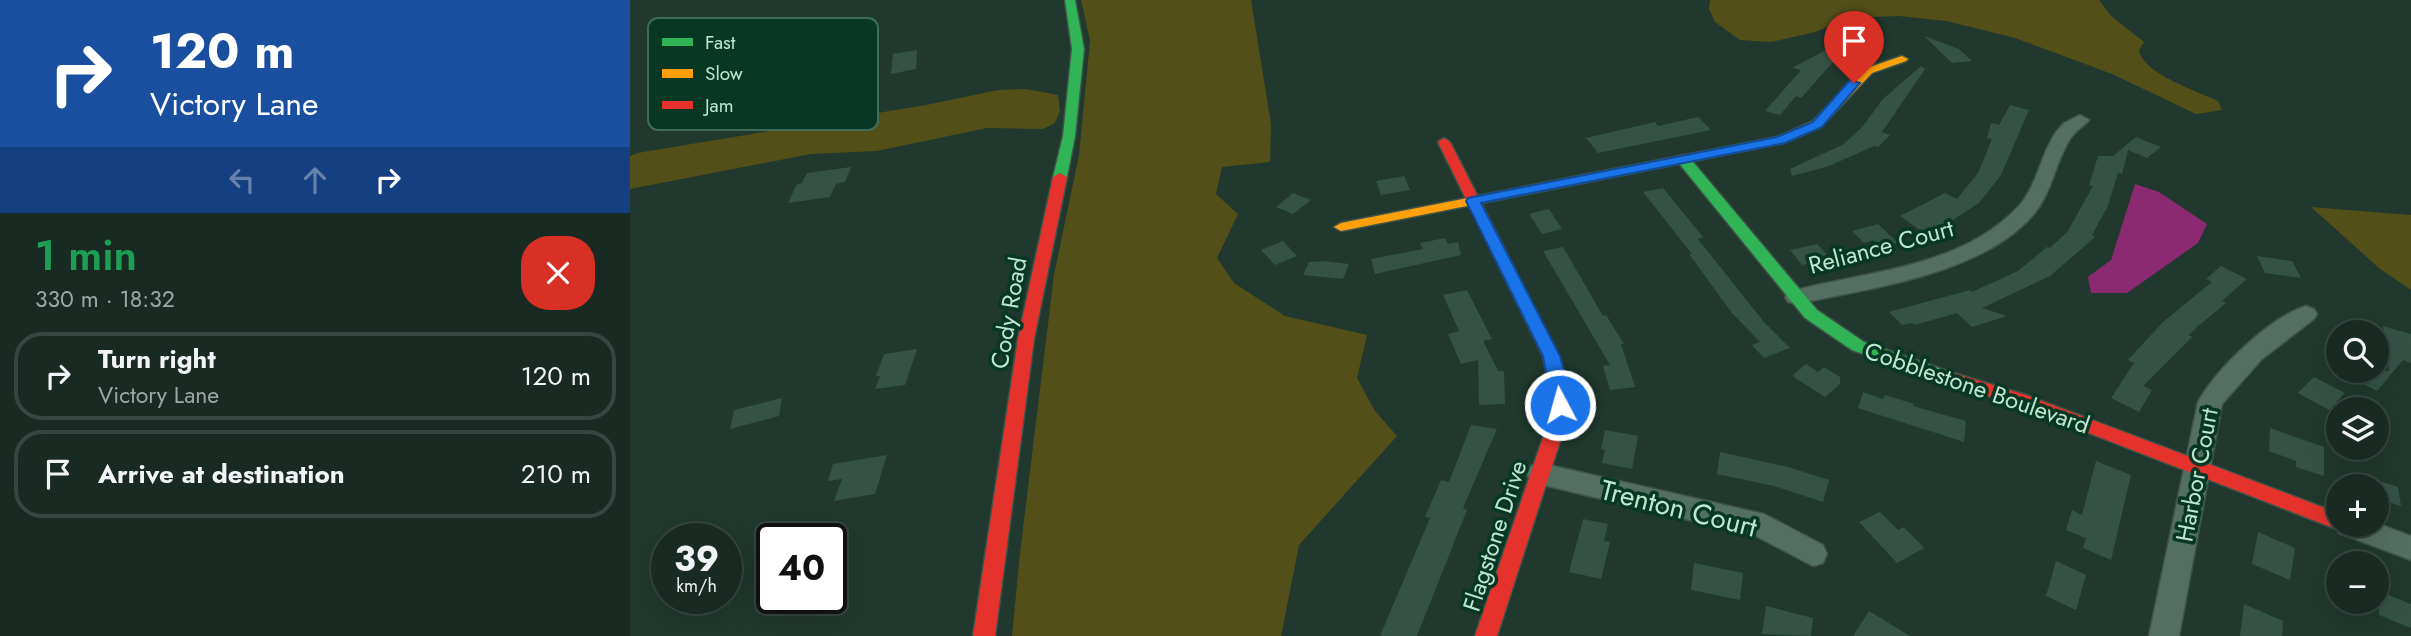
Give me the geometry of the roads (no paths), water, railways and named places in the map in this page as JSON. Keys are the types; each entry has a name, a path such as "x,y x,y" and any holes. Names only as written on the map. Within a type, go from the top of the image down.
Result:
{"street":[{"name":"Cody Road","path":"984,636 1026,339 1069,136 1078,49 1070,0"},
{"path":"1341,227 1780,140 1818,124 1868,71 1902,59"},
{"name":"Reliance Court","path":"1796,297 1906,271 1976,248 2010,225 2035,199 2062,132 2080,120"},
{"name":"Flagstone Drive","path":"1444,142 1551,356 1557,376 1558,416 1486,636"},
{"name":"Cobblestone Boulevard","path":"1683,159 1796,297 1829,330 1867,352 2018,398 2326,516"},
{"name":"Harbor Court","path":"2165,636 2210,402 2224,383 2285,325 2306,314"},
{"name":"Trenton Court","path":"1540,474 1764,526 1813,554"},
{"path":"2381,537 2411,548"}]}
